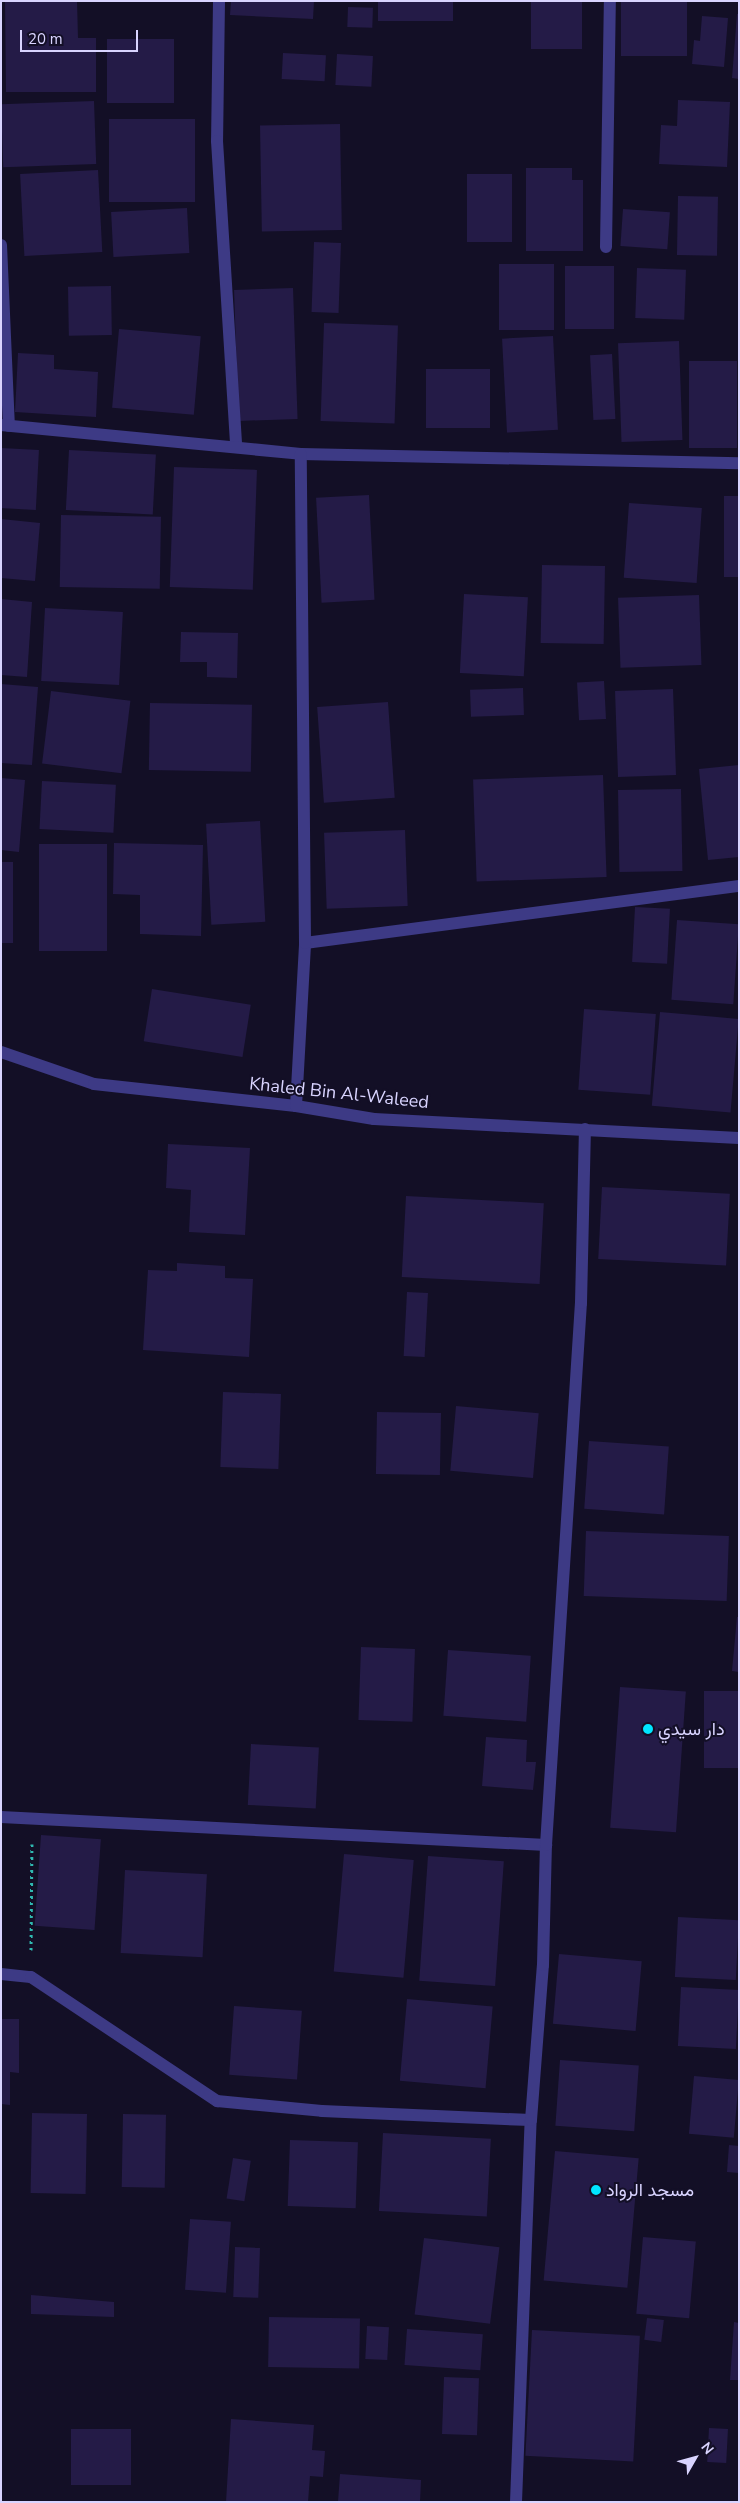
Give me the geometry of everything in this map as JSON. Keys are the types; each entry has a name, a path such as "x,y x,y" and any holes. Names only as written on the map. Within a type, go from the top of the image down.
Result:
{"street":[{"path":"219,1 217,141 236,446"},
{"path":"606,247 610,1"},
{"path":"1,245 5,425 236,446 301,454 739,462"},
{"path":"296,1106 305,942 301,454"},
{"path":"305,942 739,886"},
{"name":"Khaled Bin Al-Waleed","path":"1,1052 94,1084 296,1106 374,1119 739,1138"},
{"path":"516,2502 532,2120 543,1965 546,1845 581,1303 585,1129"},
{"path":"1,1817 546,1845"},
{"path":"1,1974 31,1977 217,2101 322,2111 532,2120"}],"path":[{"path":"31,1977 33,1818"}],"building":[{"path":"5,1 77,1 78,38 96,38 96,92 6,92"},
{"path":"231,1 314,1 313,19 230,15"},
{"path":"378,1 453,1 453,21 378,21"},
{"path":"531,1 582,1 582,49 531,49"},
{"path":"621,1 687,1 687,56 621,56"},
{"path":"348,7 373,8 372,28 347,27"},
{"path":"737,14 739,14 739,79 732,78"},
{"path":"702,16 728,18 724,67 692,64 694,40 700,41"},
{"path":"107,39 174,39 174,103 107,103"},
{"path":"283,53 326,55 325,81 282,79"},
{"path":"337,54 373,56 371,87 335,85"},
{"path":"678,100 730,102 727,167 659,164 661,125 677,126"},
{"path":"94,101 96,164 3,167 1,104"},
{"path":"109,119 195,119 195,202 109,202"},
{"path":"340,124 342,230 262,231 260,125"},
{"path":"526,168 572,168 572,180 583,180 583,251 526,251"},
{"path":"98,170 102,252 24,256 20,174"},
{"path":"467,174 512,174 512,242 467,242"},
{"path":"678,196 718,197 717,256 677,255"},
{"path":"187,208 189,253 113,257 111,212"},
{"path":"623,209 670,212 667,249 620,246"},
{"path":"314,242 341,243 339,313 312,312"},
{"path":"499,264 554,264 554,330 499,330"},
{"path":"565,266 614,266 614,329 565,329"},
{"path":"637,268 686,270 684,320 635,318"},
{"path":"111,286 112,335 69,336 68,287"},
{"path":"293,288 298,419 239,421 234,290"},
{"path":"324,323 398,326 395,424 321,421"},
{"path":"119,329 201,336 194,415 112,408"},
{"path":"553,336 558,430 507,433 502,339"},
{"path":"679,341 682,440 621,442 618,343"},
{"path":"18,353 54,355 54,369 98,372 96,417 15,412"},
{"path":"612,354 615,419 593,420 590,355"},
{"path":"689,361 737,361 737,448 689,448"},
{"path":"426,369 490,369 490,428 426,428"},
{"path":"1,448 39,450 36,510 1,508"},
{"path":"69,450 156,455 153,514 66,510"},
{"path":"174,467 257,470 253,590 170,587"},
{"path":"369,495 374,600 322,603 316,498"},
{"path":"724,496 739,496 739,577 724,577"},
{"path":"629,503 702,508 697,583 624,578"},
{"path":"61,515 161,517 160,589 60,587"},
{"path":"1,519 40,523 35,581 1,578"},
{"path":"542,565 605,566 604,644 541,643"},
{"path":"464,594 528,597 524,676 460,673"},
{"path":"699,595 701,665 620,668 618,598"},
{"path":"1,599 32,602 27,677 1,675"},
{"path":"45,608 123,612 119,685 41,681"},
{"path":"181,632 238,633 237,678 207,677 207,662 180,662"},
{"path":"604,681 606,719 579,720 577,682"},
{"path":"1,684 38,687 32,765 1,763"},
{"path":"523,688 524,715 471,717 470,690"},
{"path":"673,689 676,775 618,777 615,691"},
{"path":"51,691 130,701 122,773 42,763"},
{"path":"388,702 395,798 324,803 317,707"},
{"path":"150,703 252,705 251,772 149,770"},
{"path":"739,765 739,857 708,860 699,769"},
{"path":"603,775 607,877 477,881 473,780"},
{"path":"1,778 25,780 19,852 1,850"},
{"path":"42,781 116,785 113,833 39,829"},
{"path":"681,789 682,871 619,872 618,790"},
{"path":"260,821 265,922 211,925 206,824"},
{"path":"405,830 408,906 327,909 324,833"},
{"path":"114,843 203,845 201,936 140,934 140,895 113,894"},
{"path":"39,844 107,844 107,951 39,951"},
{"path":"1,862 13,862 13,943 1,943"},
{"path":"635,907 670,909 667,964 632,962"},
{"path":"677,920 739,924 733,1004 671,1000"},
{"path":"152,989 251,1005 242,1057 144,1041"},
{"path":"584,1009 656,1014 650,1095 578,1090"},
{"path":"660,1012 739,1019 731,1113 652,1106"},
{"path":"168,1144 250,1148 245,1235 189,1232 191,1190 166,1188"},
{"path":"602,1187 730,1194 726,1266 598,1259"},
{"path":"406,1196 544,1203 540,1284 402,1277"},
{"path":"177,1263 225,1266 225,1278 253,1279 249,1357 143,1350 148,1270 177,1271"},
{"path":"407,1292 428,1293 425,1357 404,1356"},
{"path":"223,1392 281,1394 278,1469 220,1467"},
{"path":"456,1406 539,1413 533,1478 450,1471"},
{"path":"377,1412 441,1413 440,1475 376,1474"},
{"path":"589,1441 669,1447 664,1514 584,1509"},
{"path":"586,1531 729,1536 727,1601 584,1596"},
{"path":"737,1617 739,1617 739,1672 732,1671"},
{"path":"361,1647 415,1649 412,1722 358,1720"},
{"path":"448,1650 531,1656 526,1722 443,1716"},
{"path":"620,1687 686,1692 676,1832 610,1828"},
{"path":"704,1691 739,1691 739,1768 704,1768"},
{"path":"486,1737 527,1740 526,1762 536,1762 533,1790 482,1786"},
{"path":"251,1744 319,1748 316,1808 248,1805"},
{"path":"41,1835 101,1839 95,1930 35,1926"},
{"path":"344,1854 414,1860 403,1978 334,1972"},
{"path":"428,1856 504,1861 495,1986 419,1981"},
{"path":"125,1870 207,1874 203,1957 121,1953"},
{"path":"678,1917 739,1920 736,1980 675,1977"},
{"path":"559,1954 642,1961 636,2031 553,2024"},
{"path":"681,1987 739,1990 736,2049 678,2046"},
{"path":"407,1999 493,2006 486,2088 400,2081"},
{"path":"234,2006 302,2011 297,2080 229,2075"},
{"path":"1,2019 19,2019 19,2073 10,2072 10,2105 1,2104"},
{"path":"560,2060 639,2066 634,2131 555,2126"},
{"path":"694,2076 739,2080 734,2138 689,2134"},
{"path":"32,2113 87,2114 86,2194 31,2193"},
{"path":"123,2114 166,2115 165,2188 122,2187"},
{"path":"383,2133 491,2139 487,2217 379,2211"},
{"path":"290,2140 358,2142 356,2208 288,2206"},
{"path":"729,2145 739,2146 739,2173 727,2172"},
{"path":"555,2151 639,2158 627,2288 544,2281"},
{"path":"233,2158 251,2161 244,2201 227,2198"},
{"path":"190,2219 231,2222 226,2293 185,2290"},
{"path":"643,2237 696,2242 689,2318 636,2314"},
{"path":"424,2238 499,2247 490,2324 415,2314"},
{"path":"235,2247 260,2248 258,2298 233,2297"},
{"path":"31,2295 114,2302 114,2317 31,2314"},
{"path":"269,2317 360,2319 359,2369 268,2367"},
{"path":"647,2318 664,2320 661,2342 644,2340"},
{"path":"734,2322 739,2323 739,2380 730,2380"},
{"path":"367,2326 389,2327 387,2360 365,2359"},
{"path":"407,2329 483,2334 480,2370 404,2365"},
{"path":"532,2330 640,2336 633,2461 525,2456"},
{"path":"444,2377 479,2378 477,2435 442,2434"},
{"path":"231,2419 314,2425 312,2450 325,2451 323,2477 310,2476 308,2502 226,2502"},
{"path":"709,2428 728,2429 726,2463 707,2462"},
{"path":"71,2429 131,2429 131,2485 71,2485"},
{"path":"340,2474 421,2480 420,2502 338,2502"}],"place":[{"name":"دار سيدي","path":"648,1729"},
{"name":"مسجد الرواد","path":"596,2190"}]}
